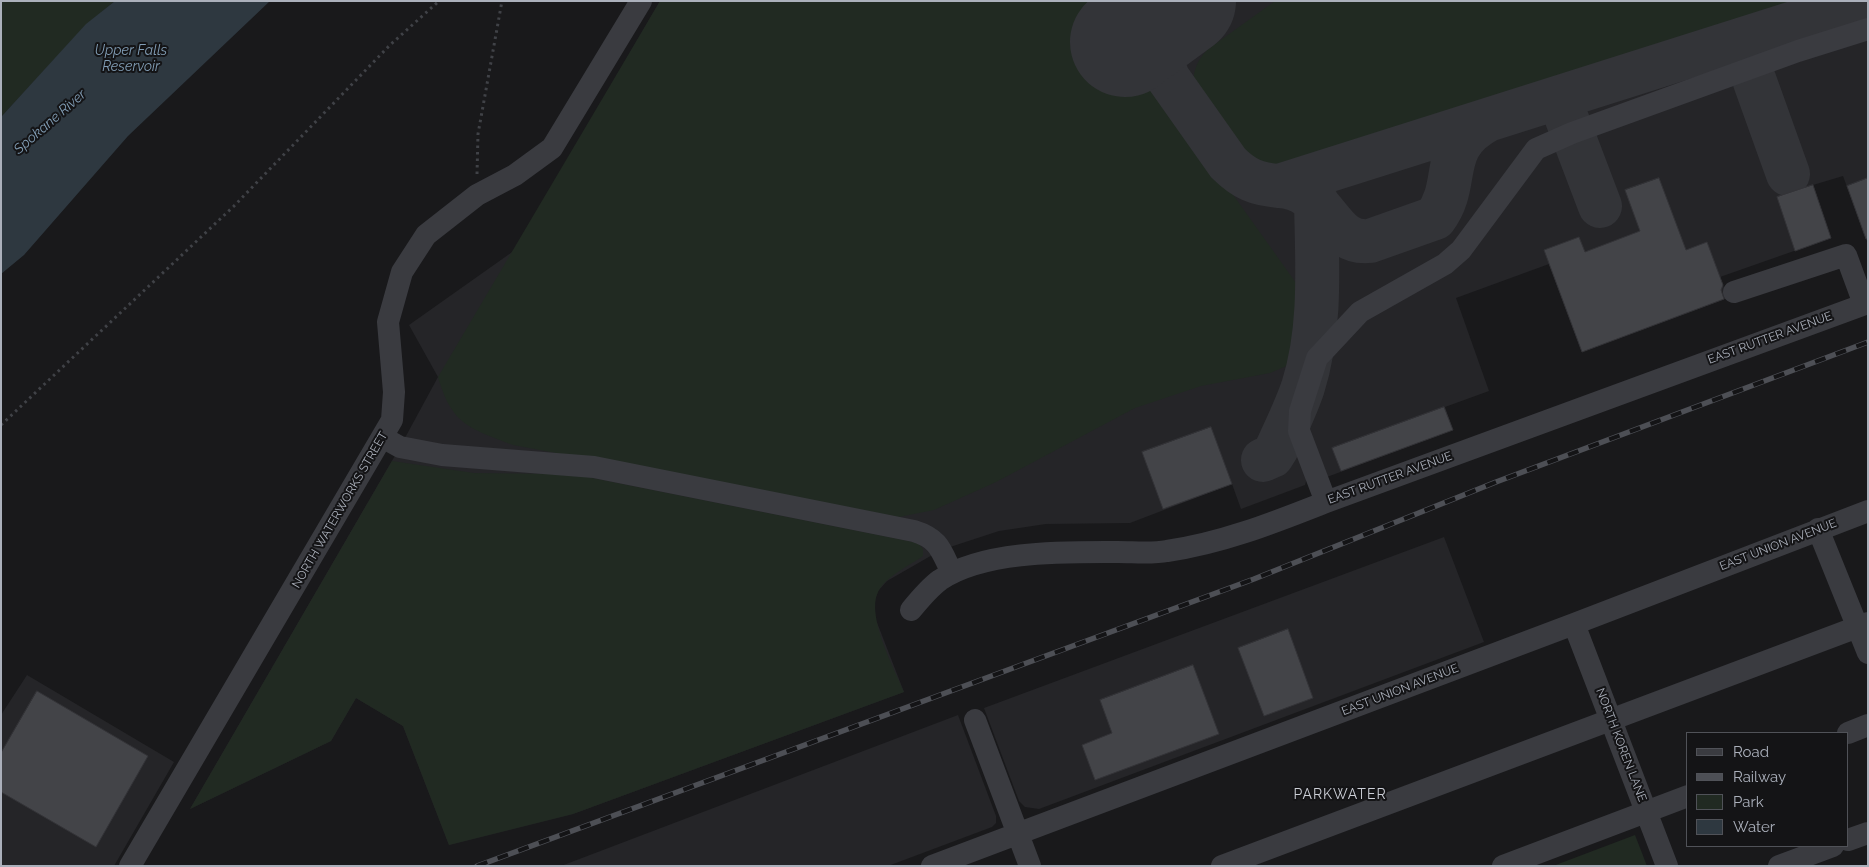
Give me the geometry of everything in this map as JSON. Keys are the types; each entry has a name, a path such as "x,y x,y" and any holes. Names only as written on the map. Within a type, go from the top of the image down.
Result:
{"street":[{"name":"NORTH WATERWORKS STREET","path":"130,866 392,420 394,392 388,322 402,272 426,235 477,194 515,175 552,148 641,1"},
{"path":"1326,502 1299,431 1300,411 1317,358 1360,312 1445,264 1461,250 1536,149 1565,136 1798,51 1868,29"},
{"path":"1734,292 1846,255 1861,275 1866,303"},
{"name":"EAST RUTTER AVENUE","path":"911,610 928,590 952,573 1020,555 1054,552 1166,552 1251,532 1326,502 1866,303"},
{"path":"382,437 400,448 463,458 594,467 914,531 930,537 939,545 952,573"},
{"name":"EAST UNION AVENUE","path":"932,866 1868,511"},
{"path":"1818,529 1862,625 1868,653"},
{"name":"NORTH KOREN LANE","path":"1574,624 1667,866"},
{"path":"1222,866 1862,625"},
{"path":"975,720 1030,866"},
{"path":"1849,733 1868,725"},
{"path":"1503,866 1686,797"},
{"path":"1849,840 1868,833"},
{"path":"1779,866 1830,847"}],"path":[{"path":"1,425 234,206 390,46 439,1"},
{"path":"477,194 478,134 502,1"}],"shaded area":[{"path":"660,1 1868,1 1868,244 1843,176 1813,185 1831,238 1720,277 1728,298 1582,352 1549,264 1456,298 1489,391 1445,407 1453,430 1327,477 1309,472 1305,485 1241,509 1232,484 1130,523 1046,524 999,531 941,550 887,581 878,591 874,603 876,620 904,692 573,814 449,845 403,726 356,698 331,741 190,809 400,447 438,377 409,325 515,250"},
{"path":"1444,537 1484,642 1039,809 1025,807 1019,801 984,708"},
{"path":"27,675 174,762 114,866 1,866 1,715"},
{"path":"958,715 996,816 996,823 992,827 888,866 561,866"}],"green space":[{"path":"1,1 115,1 86,25 1,117"},
{"path":"660,1 1095,1 1301,290 1303,317 1296,362 1270,373 1201,386 1135,408 996,482 934,510 899,517 513,445 474,429 464,423 449,405 438,377"},
{"path":"1275,1 1819,1 1279,174 1270,174 1259,172 1247,166 1194,92 1194,80 1197,64 1207,50"},
{"path":"392,461 474,473 552,474 587,477 918,543 923,549 923,556 886,581 878,592 875,602 878,628 904,692 573,814 449,845 403,726 356,698 331,741 190,809"},
{"path":"1635,835 1647,866 1553,866"}],"water":[{"name":"Upper Falls Reservoir","path":"115,1 270,1 128,136 24,255 1,274 1,117 86,24"}],"building":[{"path":"1659,178 1686,250 1707,242 1723,285 1721,290 1724,299 1582,352 1544,250 1579,237 1585,252 1640,231 1625,190"},
{"path":"1868,178 1868,239 1866,239 1847,186"},
{"path":"1813,185 1831,238 1795,251 1777,197"},
{"path":"1444,407 1453,430 1341,471 1332,448"},
{"path":"1211,427 1232,484 1163,509 1142,452"},
{"path":"1288,629 1313,698 1264,716 1238,648"},
{"path":"1193,665 1219,734 1095,780 1082,745 1112,733 1100,700"},
{"path":"37,691 148,756 96,847 1,792 1,753"}],"taxiway":[{"path":"1174,6 1164,32 1162,50 1168,78 1228,163 1239,173 1251,180 1279,186 1863,1"},
{"path":"1740,40 1788,174"},
{"path":"1559,98 1600,206"},
{"path":"1279,186 1296,189 1308,196 1345,235 1356,240 1370,241 1435,218 1443,205 1455,154 1462,142 1472,131 1488,120"},
{"path":"1263,460 1272,456 1277,448 1300,395 1309,364 1316,318 1317,295 1316,200"}],"runway":[{"path":"1125,42 1181,1"}],"railway":[{"path":"477,866 1254,579 1496,482 1868,342"}],"district":[{"name":"PARKWATER","path":"1340,795"}],"water label":[{"name":"Spokane River","path":"50,122"}]}
